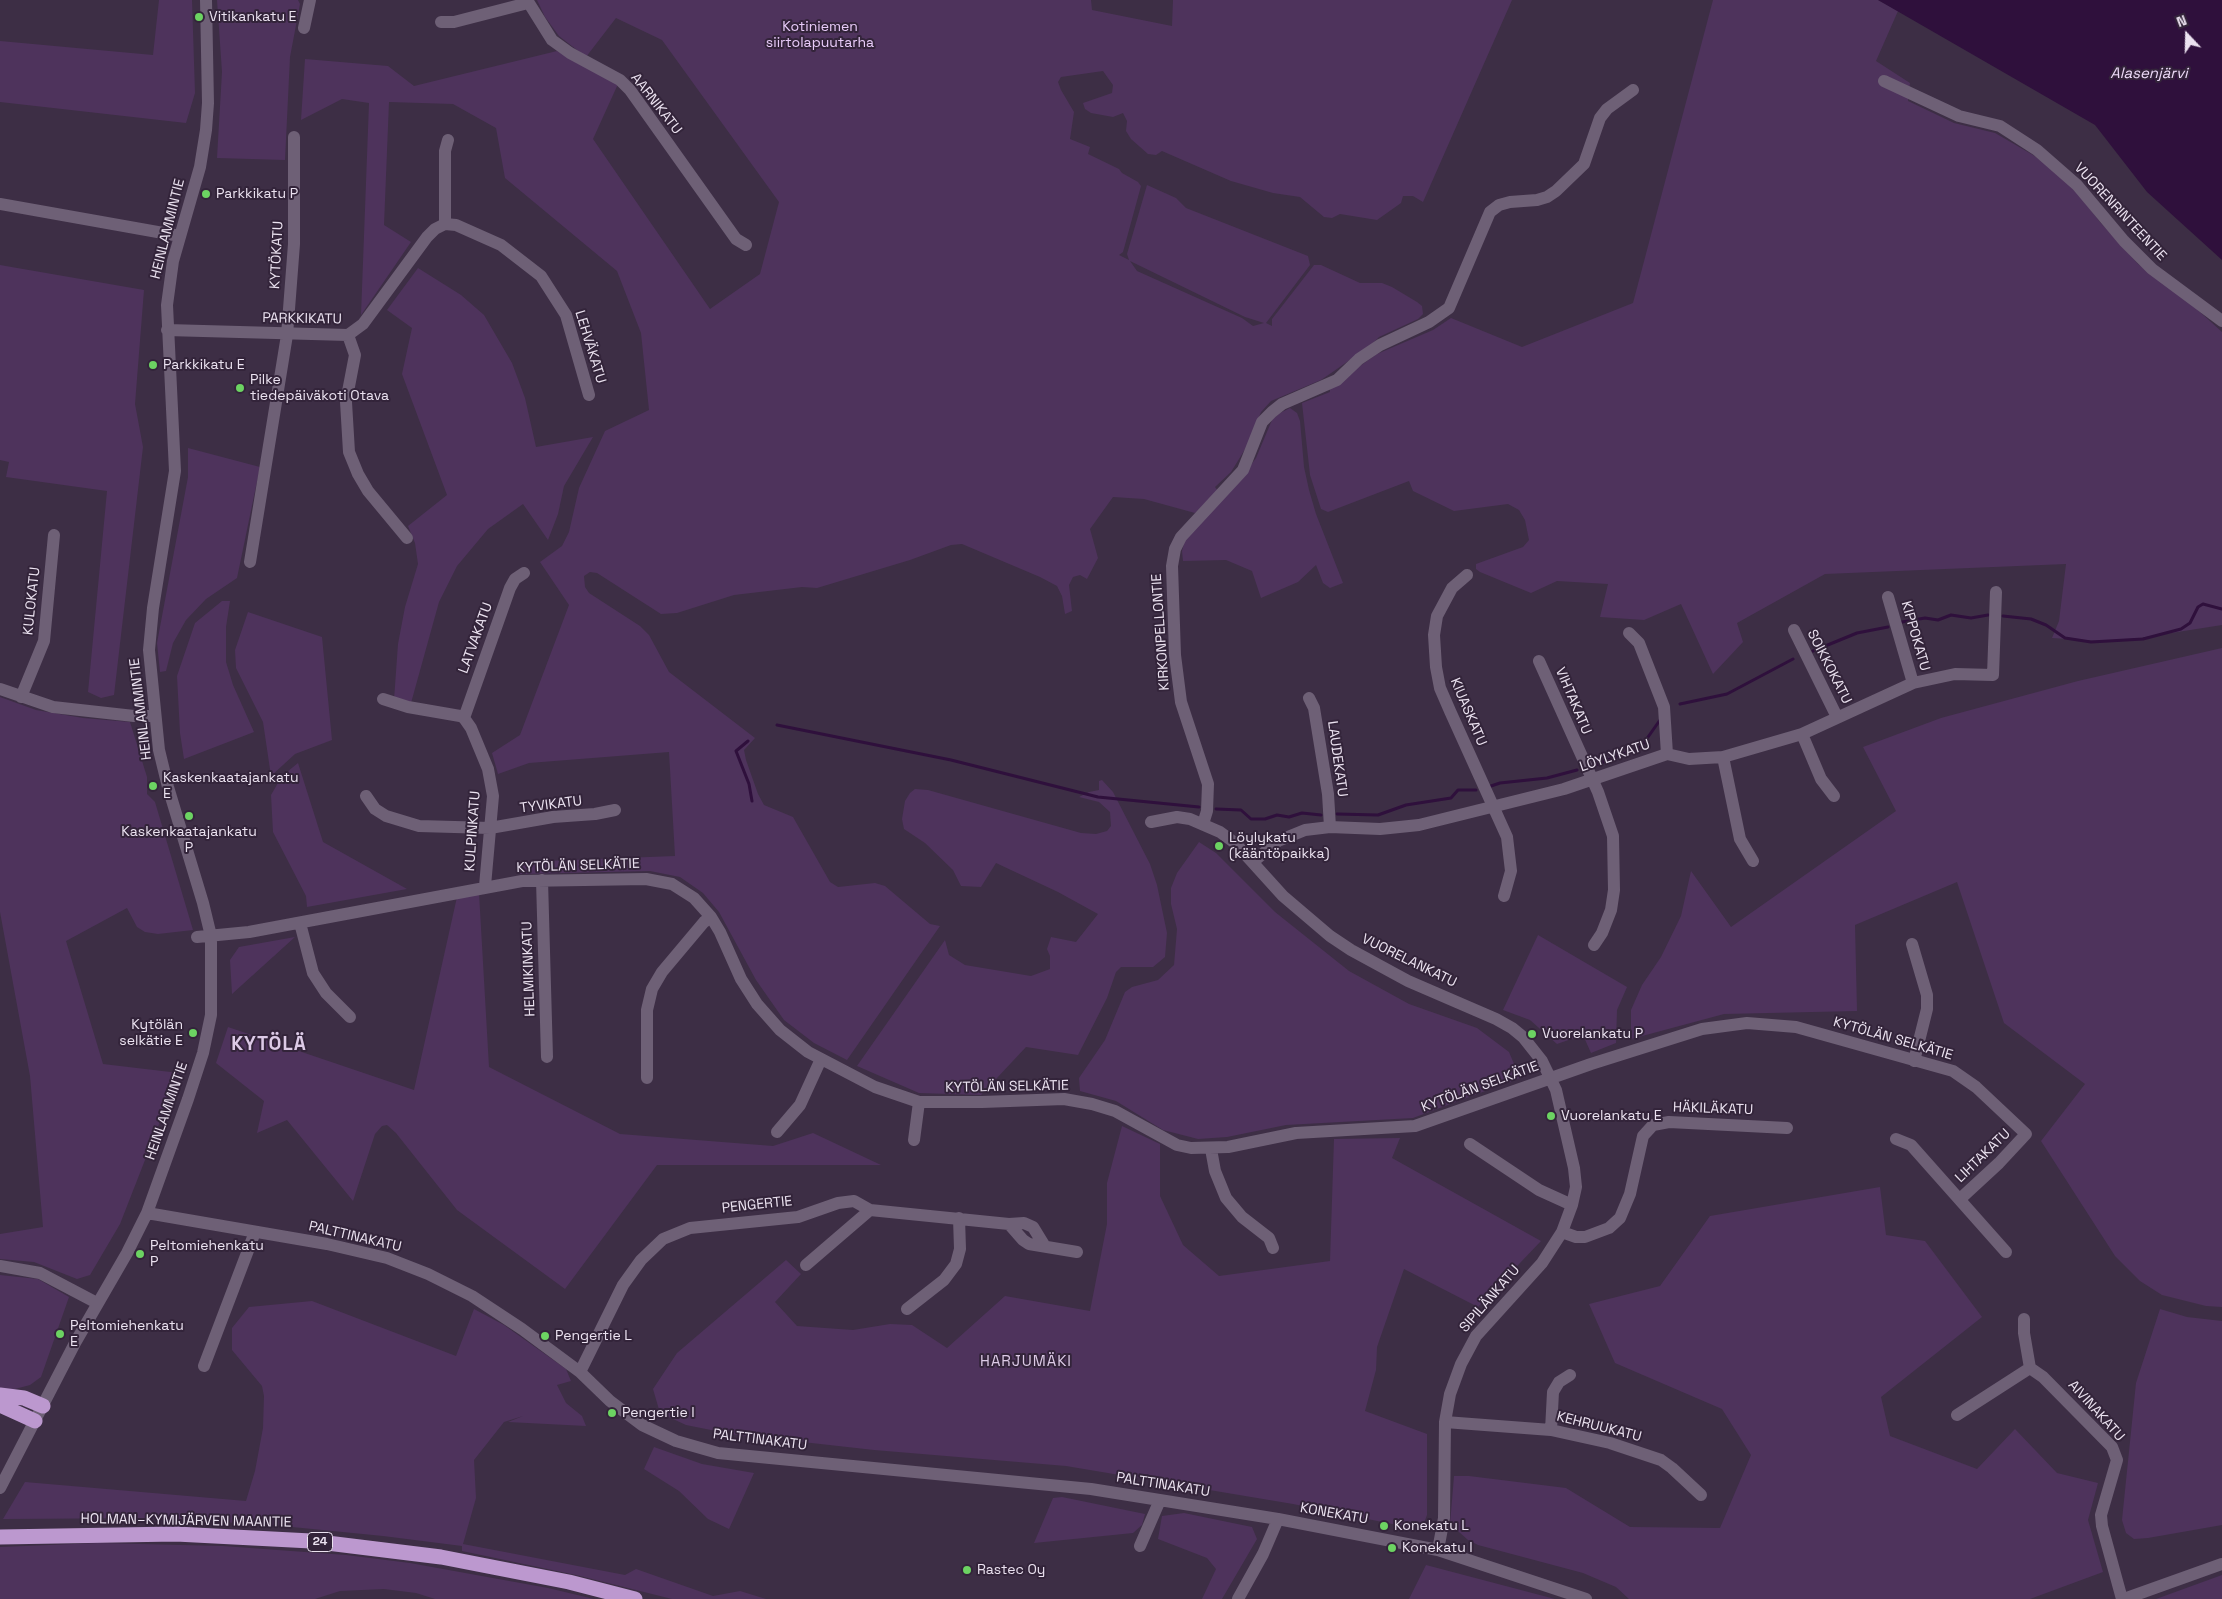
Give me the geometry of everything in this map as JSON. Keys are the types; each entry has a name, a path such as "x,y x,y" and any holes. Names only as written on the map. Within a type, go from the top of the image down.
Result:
{"highway":[{"path":"0,1395 24,1398 43,1406"},
{"path":"0,1405 35,1421"},
{"name":"HOLMAN–KYMIJÄRVEN MAANTIE","path":"0,1537 176,1534 312,1541 441,1557 569,1582 635,1599"}],"street":[{"name":"HEINLAMMINTIE","path":"0,1488 97,1303 127,1253 147,1213 203,1054 211,1015 211,936 168,787 154,716 149,650 153,608 175,471 167,330 169,284 180,236 200,167 206,130 208,103 206,0"},
{"path":"304,28 310,0"},
{"path":"441,22 454,22 527,2"},
{"name":"AARNIKATU","path":"527,2 552,40 570,53 620,80 630,90 736,239 746,246"},
{"name":"VUORENRINTEENTIE","path":"1884,81 1959,116 2000,126 2037,150 2077,185 2124,241 2152,269 2222,322"},
{"name":"KIRKONPELLONTIE","path":"1203,824 1208,803 1208,784 1181,702 1175,655 1172,566 1175,549 1181,537 1243,470 1262,422 1272,412 1282,404 1337,380 1359,359 1440,316 1449,308 1490,212 1500,205 1510,202 1537,200 1547,197 1556,191 1584,164 1600,118 1607,109 1633,90"},
{"name":"KYTÖKATU","path":"250,562 287,335 294,244 294,137"},
{"path":"445,224 446,151 448,140"},
{"path":"0,204 180,236"},
{"name":"PARKKIKATU","path":"167,330 287,335 348,335 363,324 427,237 435,229 445,224"},
{"name":"LEHVÄKATU","path":"445,224 456,225 501,245 541,276 566,315 589,395"},
{"path":"348,335 355,355 346,402 349,452 358,474 368,491 407,538"},
{"name":"KULOKATU","path":"21,697 44,640 54,535"},
{"name":"LATVAKATU","path":"464,718 510,588 524,572"},
{"name":"KIUASKATU","path":"1467,575 1452,588 1437,616 1434,635 1436,667 1440,688 1507,837 1510,848 1511,871 1504,896"},
{"name":"LÖYLYKATU","path":"1253,862 1270,846 1305,830 1330,827 1360,829 1398,828 1493,808 1591,780 1667,754 1689,760 1723,757 1802,734 1913,682 1955,674 1993,674 1996,592"},
{"name":"KIPPOKATU","path":"1888,597 1913,682"},
{"name":"SOIKKOKATU","path":"1794,630 1837,717"},
{"path":"1629,633 1639,643 1664,707 1667,754"},
{"name":"VIHTAKATU","path":"1539,661 1610,825 1615,849 1614,890 1611,910 1602,933 1594,945"},
{"path":"0,689 53,707 134,716 154,716"},
{"name":"LAUDEKATU","path":"1308,698 1314,708 1328,794 1330,827"},
{"path":"383,700 408,707 450,713 464,718"},
{"name":"KULPINKATU","path":"464,718 488,769 493,796 485,886"},
{"path":"1802,734 1821,779 1834,796"},
{"path":"1723,757 1740,840 1753,861"},
{"name":"TYVIKATU","path":"366,796 375,809 401,822 419,826 490,828 552,817 595,814 615,810"},
{"name":"VUORELANKATU","path":"1151,822 1178,817 1203,824 1227,838 1253,862 1283,896 1351,950 1408,981 1496,1019 1512,1028 1533,1048 1551,1078"},
{"name":"KYTÖLÄN SELKÄTIE","path":"197,937 249,932 300,923 485,886 542,880 646,879 672,884 694,898 711,917 742,979 757,1004 780,1030 808,1052 875,1087 919,1102 1064,1099 1115,1111 1177,1145 1211,1149 1296,1133 1415,1126 1551,1078 1702,1029 1747,1023 1796,1026 1947,1069 1965,1078 2026,1134"},
{"name":"HELMIKINKATU","path":"542,880 547,1057"},
{"path":"647,1078 647,1010 652,989 662,972 704,922 711,917"},
{"path":"300,923 313,972 326,994 350,1017"},
{"path":"1912,944 1928,995 1928,1010 1914,1061"},
{"path":"777,1132 800,1105 821,1058"},
{"name":"SIPILÄNKATU","path":"1438,1550 1444,1518 1446,1422 1450,1394 1461,1364 1476,1336 1542,1263 1562,1232 1572,1205 1576,1187 1574,1168 1562,1114 1551,1078"},
{"path":"914,1140 919,1102"},
{"name":"HÄKILÄKATU","path":"1562,1232 1576,1237 1585,1237 1609,1228 1620,1218 1630,1194 1643,1136 1653,1125 1669,1122 1787,1128"},
{"name":"LIHTAKATU","path":"1960,1199 2000,1163 2026,1134"},
{"name":"LIHTAKATU","path":"1896,1139 1911,1145 2006,1252"},
{"path":"1470,1144 1539,1190 1572,1205"},
{"path":"1211,1149 1215,1171 1226,1198 1242,1216 1269,1238 1273,1248"},
{"name":"PENGERTIE","path":"580,1372 623,1285 641,1260 663,1239 690,1228 798,1217 838,1203 854,1201 870,1210 1009,1224 1029,1244 1077,1252"},
{"path":"806,1264 870,1210"},
{"name":"PALTTINAKATU","path":"147,1213 387,1258 428,1274 472,1296 580,1372 610,1401 642,1425 676,1441 718,1452 1081,1488 1278,1519"},
{"path":"907,1309 944,1280 956,1264 960,1249 959,1218"},
{"path":"204,1366 255,1232"},
{"path":"0,1266 40,1273 97,1303"},
{"path":"1957,1415 2030,1368 2024,1333 2024,1319"},
{"name":"AIVINAKATU","path":"2030,1368 2043,1377 2112,1447 2117,1460 2101,1515 2102,1526 2123,1599"},
{"path":"1551,1430 1553,1392 1559,1382 1570,1375"},
{"name":"KEHRUUKATU","path":"1446,1422 1551,1430 1592,1438 1661,1460 1701,1495"},
{"path":"1140,1546 1160,1500"},
{"path":"1238,1599 1267,1545 1278,1519"},
{"name":"KONEKATU","path":"1278,1519 1438,1550 1586,1599"},
{"path":"2123,1599 2222,1564"}],"green space":[{"path":"159,0 192,0 195,93 186,123 0,102 0,41 153,55"},
{"path":"217,0 298,0 300,4 290,57 285,160 217,158 222,72"},
{"name":"Kotiniemen siirtolapuutarha","path":"537,0 1091,0 1092,10 1172,26 1173,0 1512,0 1423,202 1413,196 1403,196 1401,203 1377,220 1340,214 1332,218 1324,217 1300,197 1273,193 1231,181 1162,151 1156,155 1148,154 1131,139 1126,131 1127,121 1123,113 1113,117 1091,113 1085,109 1083,103 1112,93 1113,85 1103,71 1061,77 1058,82 1074,112 1070,139 1090,147 1088,154 1119,169 1141,186 1123,252 1119,255 1129,260 1127,254 1147,185 1176,198 1186,208 1308,256 1310,265 1266,323 1272,326 1272,319 1314,265 1321,265 1360,283 1382,283 1392,287 1422,306 1423,314 1418,319 1379,337 1370,346 1321,380 1271,401 1261,412 1247,446 1231,472 1215,487 1218,491 1195,513 1144,499 1113,497 1090,529 1098,558 1087,579 1080,575 1073,577 1069,585 1072,611 1065,614 1062,596 1057,586 962,544 951,545 910,560 817,588 802,587 734,595 677,613 661,614 597,573 590,572 584,576 585,587 589,593 640,626 649,635 669,672 755,738 744,750 758,794 764,805 793,817 830,882 838,887 875,883 885,886 930,924 940,926 847,1060 814,1043 784,1020 756,980 719,912 703,893 680,877 650,871 520,874 520,862 675,856 669,752 529,763 498,774 492,753 520,735 569,605 540,562 562,546 569,532 579,488 605,431 649,410 641,333 617,271 505,178 496,128 453,104 389,102 384,225 411,242 361,315 369,103 342,99 301,120 305,59 388,66 414,86 557,51 618,84 593,139 710,309 760,274 779,202 662,40 616,18 586,57 559,36 545,17","holes":["1130,261 1245,317 1264,323 1253,326 1242,318 1137,271"]},
{"path":"1713,0 1878,0 1898,11 1876,61 1910,83 1908,101 1954,123 1995,133 2033,155 2065,177 2100,222 2138,264 2190,303 2222,332 2222,625 2114,642 2052,638 2059,621 2066,564 1825,574 1737,623 1743,642 1713,674 1681,604 1644,620 1600,617 1608,584 1557,581 1531,593 1476,569 1476,564 1523,547 1529,540 1525,520 1519,510 1508,504 1454,511 1413,491 1409,481 1328,512 1321,509 1310,475 1302,403 1330,392 1330,387 1377,354 1433,330 1451,318 1522,347 1633,303"},
{"path":"0,265 144,290 135,404 143,447 114,695 101,698 88,692 107,491 6,477 9,462 0,460"},
{"path":"418,268 461,295 484,315 512,363 525,398 536,447 593,437 564,486 558,514 548,540 523,504 488,529 457,566 439,602 411,703 394,700 398,644 405,607 418,564 415,543 408,526 447,495 402,374 412,328 387,310"},
{"path":"1290,408 1297,413 1300,421 1304,467 1316,514 1343,583 1330,588 1323,583 1316,565 1298,582 1261,598 1252,571 1226,560 1183,561 1182,551 1185,540 1241,478 1256,458 1272,420"},
{"path":"188,448 260,467 237,578 206,599 186,620 173,643 166,671 160,672 157,643 188,477"},
{"path":"222,601 230,601 226,627 226,662 233,685 254,732 184,759 180,733 177,676 195,623"},
{"path":"248,612 322,637 332,740 295,754 271,776 263,722 236,668 235,650"},
{"path":"2222,648 2222,1307 2206,1306 2162,1295 2140,1281 2115,1256 2041,1141 2085,1084 2004,1023 1957,882 1855,925 1857,1011 1724,1014 1631,1039 1631,1010 1642,985 1661,957 1681,916 1691,871 1731,927 1896,811 1863,747 1941,718 2078,681"},
{"path":"0,697 36,710 83,718 130,722 147,777 147,794 155,802 193,930 158,934 145,932 137,927 127,908 66,941 103,1064 179,1073 120,1224 90,1275 77,1279 34,1262 0,1259 0,1234 43,1227 30,1076 0,912"},
{"path":"298,763 323,842 407,889 307,907 306,896 273,832 271,795 282,776"},
{"path":"1102,780 1113,792 1150,864 1157,885 1167,933 1165,957 1153,967 1121,967 1116,972 1107,998 1078,1055 1026,1047 981,1095 919,1093 857,1066 945,940 949,955 965,965 1031,976 1050,969 1050,956 1047,949 1051,937 1076,942 1098,914 1058,892 996,863 981,887 961,886 953,870 925,843 904,829 902,819 905,801 910,793 915,789 928,790 1081,833 1096,834 1107,831 1111,826 1110,812 1099,802 1079,797 1099,790 1099,781"},
{"path":"1199,842 1216,853 1275,912 1349,971 1409,1004 1477,1028 1509,1052 1520,1078 1413,1118 1286,1125 1227,1137 1198,1139 1163,1130 1116,1101 1080,1091 1079,1078 1105,1040 1125,992 1132,987 1158,980 1174,965 1177,929 1171,904 1171,888 1177,873"},
{"path":"479,893 489,1067 620,1134 773,1146 813,1133 881,1165 657,1165 565,1289 457,1210 396,1133 387,1125 382,1126 375,1134 353,1201 287,1120 257,1133 264,1101 216,1063 228,1027 414,1090 457,897"},
{"path":"1538,935 1627,987 1617,1010 1616,1043 1591,1053 1583,1035 1557,1044 1530,1020 1503,1010"},
{"path":"295,937 232,994 230,960 239,947"},
{"path":"1122,1126 1160,1144 1160,1196 1183,1245 1219,1276 1330,1261 1334,1139 1400,1138 1392,1158 1541,1241 1478,1307 1404,1269 1377,1347 1376,1370 1365,1411 1427,1434 1427,1515 1424,1523 1417,1529 1293,1504 1066,1466 874,1450 731,1434 686,1425 660,1413 653,1389 677,1353 786,1260 801,1274 775,1302 797,1326 853,1330 890,1324 912,1325 947,1348 1005,1296 1090,1311 1107,1224 1107,1183"},
{"path":"1880,1187 1886,1235 1925,1241 1982,1317 1881,1397 1890,1436 1977,1469 2015,1429 2057,1473 2098,1483 2088,1520 2103,1572 2030,1599 1629,1599 1616,1587 1583,1573 1478,1545 1468,1540 1450,1524 1454,1476 1469,1476 1566,1488 1630,1527 1720,1528 1751,1455 1722,1409 1615,1363 1589,1304 1660,1286 1710,1216"},
{"path":"0,1275 38,1279 69,1297 41,1377 30,1385 15,1389 0,1389"},
{"path":"312,1301 456,1356 474,1309 504,1325 566,1369 571,1381 557,1385 566,1403 582,1416 586,1426 508,1422 523,1416 504,1422 474,1460 476,1498 463,1544 625,1575 636,1569 713,1596 740,1591 766,1599 672,1599 576,1575 462,1551 462,1546 383,1536 282,1526 162,1518 3,1519 25,1482 246,1501 255,1471 263,1428 264,1396 262,1386 232,1350 232,1328 249,1307"},
{"path":"2160,1309 2187,1317 2222,1321 2222,1525 2134,1539 2126,1533 2122,1520 2136,1383"},
{"path":"654,1447 702,1464 754,1473 729,1529 708,1519 679,1491 644,1469"},
{"path":"1062,1497 1145,1514 1142,1525 1133,1533 1034,1543 1053,1498"},
{"path":"1184,1513 1252,1527 1257,1539 1222,1599 1202,1599 1216,1569 1207,1558 1158,1539 1162,1516"},
{"path":"98,1543 223,1546 346,1555 410,1563 548,1588 594,1599 435,1599 416,1593 384,1589 340,1591 315,1599 0,1599 0,1547"},
{"path":"1426,1565 1555,1599 1409,1599"},
{"path":"2222,1575 2222,1599 2156,1599"}],"water":[{"name":"Alasenjärvi","path":"1878,0 2222,0 2222,260 2147,192 2095,125"}],"waterway":[{"path":"2003,616 2031,619 2046,625 2065,638 2091,642 2143,639 2181,629 2190,623 2198,607 2203,604 2222,609"},
{"path":"1902,622 1925,618 1938,620 1951,615 1971,618 1988,615"},
{"path":"1813,651 1857,633 1888,627"},
{"path":"1680,704 1727,694 1793,659"},
{"path":"1593,766 1641,747 1660,720"},
{"path":"777,725 951,760 1098,797 1199,807"},
{"path":"748,741 736,751 749,784 752,801"},
{"path":"1491,786 1500,783 1547,778 1577,770"},
{"path":"1337,814 1378,815 1406,805 1451,798 1458,790 1476,790"},
{"path":"1216,809 1241,810 1251,819 1265,819 1277,815 1289,817 1302,813 1321,815"}],"place":[{"name":"Vitikankatu E","path":"199,17"},
{"name":"Parkkikatu P","path":"206,194"},
{"name":"Parkkikatu E","path":"153,365"},
{"name":"Pilke tiedepäiväkoti Otava","path":"240,388"},
{"name":"Kaskenkaatajankatu E","path":"153,786"},
{"name":"Kaskenkaatajankatu P","path":"189,816"},
{"name":"Löylykatu (kääntöpaikka)","path":"1219,846"},
{"name":"Kytölän selkätie E","path":"193,1033"},
{"name":"Vuorelankatu P","path":"1532,1034"},
{"name":"Vuorelankatu E","path":"1551,1116"},
{"name":"Peltomiehenkatu P","path":"140,1254"},
{"name":"Peltomiehenkatu E","path":"60,1334"},
{"name":"Pengertie L","path":"545,1336"},
{"name":"Pengertie I","path":"612,1413"},
{"name":"Konekatu L","path":"1384,1526"},
{"name":"Konekatu I","path":"1392,1548"},
{"name":"Rastec Oy","path":"967,1570"}],"district":[{"name":"KYTÖLÄ","path":"269,1045"},
{"name":"HARJUMÄKI","path":"1026,1362"}]}
